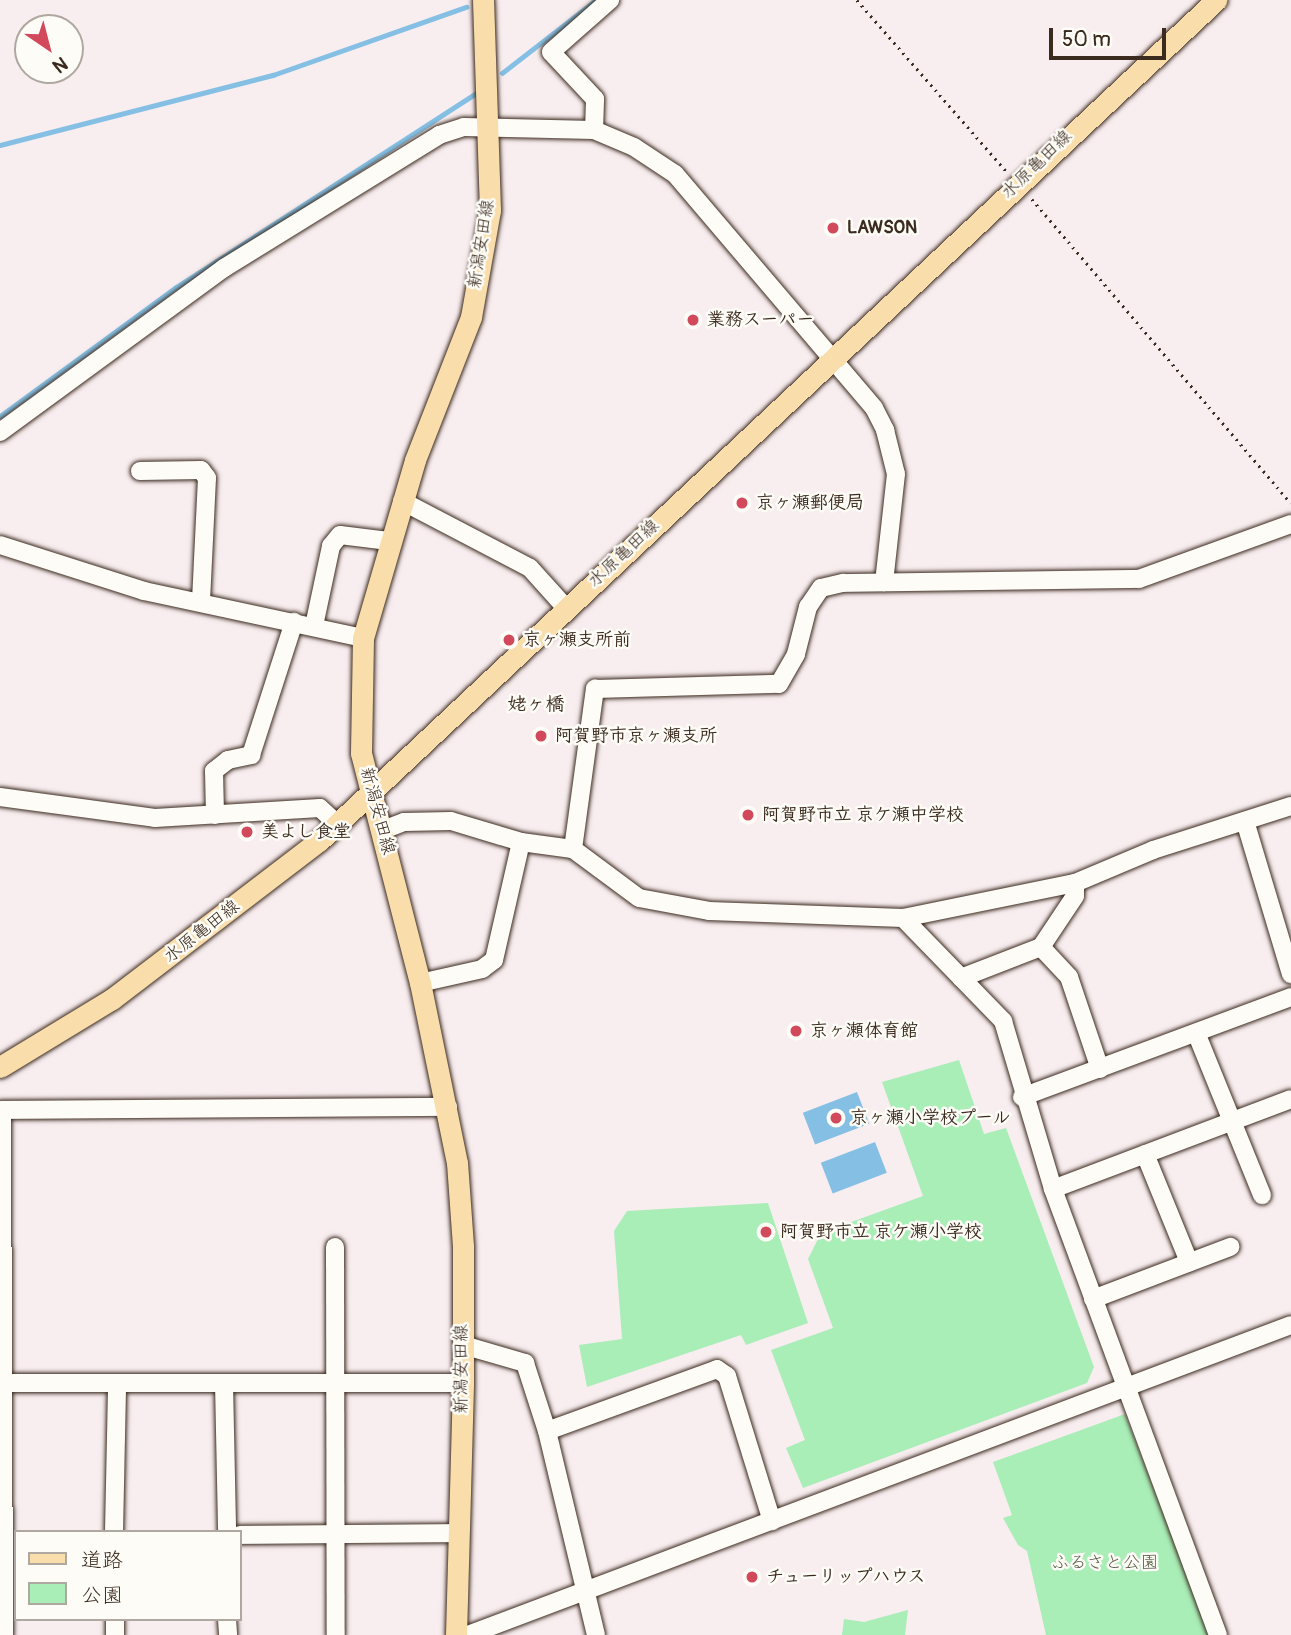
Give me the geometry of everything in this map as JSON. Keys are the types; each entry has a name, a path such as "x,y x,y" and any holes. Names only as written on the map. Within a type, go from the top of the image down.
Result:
{"main road":[{"name":"新潟安田線","path":"456,1635 463,1383 463,1246 448,1107 383,830 361,753 363,638 402,501 471,317 490,210 490,128 483,0"},
{"name":"水原亀田線","path":"0,1067 112,999 337,824 371,789 1216,0"}],"street":[{"path":"594,130 595,99 551,52 610,0"},
{"path":"0,432 225,268 439,135 464,127 594,130 634,147 675,174 874,408 892,452 895,495 884,582"},
{"path":"140,471 201,470 207,478 201,601"},
{"path":"402,501 530,568 566,608"},
{"path":"573,849 595,689 779,684 796,654 808,607 821,588 843,583 1139,579 1178,569 1291,524"},
{"path":"314,626 331,546 340,536 389,541"},
{"path":"0,545 144,591 201,601 363,638"},
{"path":"215,815 214,771 228,760 251,755 294,622"},
{"path":"0,797 155,818 320,808 337,824"},
{"path":"383,830 404,822 452,821 520,842 573,849 639,898 709,911 903,918 1075,883 1153,850 1291,806"},
{"path":"1245,821 1291,974"},
{"path":"420,983 482,969 494,960 520,842"},
{"path":"961,978 1041,947 1075,897 1075,883"},
{"path":"903,918 1003,1021 1022,1097 1053,1189 1219,1635"},
{"path":"1041,947 1069,977 1100,1069"},
{"path":"1022,1097 1198,1035 1291,997"},
{"path":"1198,1035 1262,1195"},
{"path":"1053,1189 1291,1099"},
{"path":"4,1635 7,1537 1,1217 2,1110 448,1107"},
{"path":"1145,1154 1189,1262"},
{"path":"335,1247 336,1635"},
{"path":"1093,1299 1230,1247"},
{"path":"468,1635 1291,1325"},
{"path":"463,1345 525,1363 547,1431 596,1635"},
{"path":"547,1431 717,1369 727,1376 772,1521"},
{"path":"4,1383 463,1383"},
{"path":"114,1530 117,1383"},
{"path":"224,1383 227,1530"},
{"path":"242,1535 458,1533"}],"path":[{"path":"857,0 1018,183 1291,503"}],"green space":[{"path":"959,1060 984,1134 1006,1128 1094,1367 1087,1383 803,1488 786,1448 805,1440 771,1350 833,1328 808,1259 821,1233 923,1196 882,1082"},
{"path":"768,1203 808,1323 746,1345 741,1335 587,1387 579,1345 622,1339 614,1231 627,1211"},
{"name":"ふるさと公園","path":"1125,1414 1210,1635 1046,1635 1027,1551 1018,1545 1003,1518 1012,1515 993,1462"},
{"path":"908,1610 905,1635 842,1635 844,1619 864,1622"}],"water":[{"name":"京ヶ瀬小学校プール","path":"857,1092 869,1124 815,1145 803,1113"},
{"path":"875,1142 887,1173 833,1194 821,1163"}],"waterway":[{"path":"502,73 596,0"},
{"path":"0,145 273,75 466,7"},
{"path":"0,416 175,288 477,93"}],"place":[{"name":"LAWSON","path":"833,228"},
{"name":"業務スーパー","path":"693,320"},
{"name":"京ヶ瀬郵便局","path":"742,503"},
{"name":"京ヶ瀬支所前","path":"509,640"},
{"name":"阿賀野市京ヶ瀬支所","path":"541,736"},
{"name":"阿賀野市立 京ケ瀬中学校","path":"748,815"},
{"name":"美よし食堂","path":"247,832"},
{"name":"京ヶ瀬体育館","path":"796,1031"},
{"name":"京ヶ瀬小学校プール","path":"836,1118"},
{"name":"阿賀野市立 京ケ瀬小学校","path":"766,1232"},
{"name":"チューリップハウス","path":"752,1577"}],"district":[{"name":"姥ヶ橋","path":"536,705"}]}
